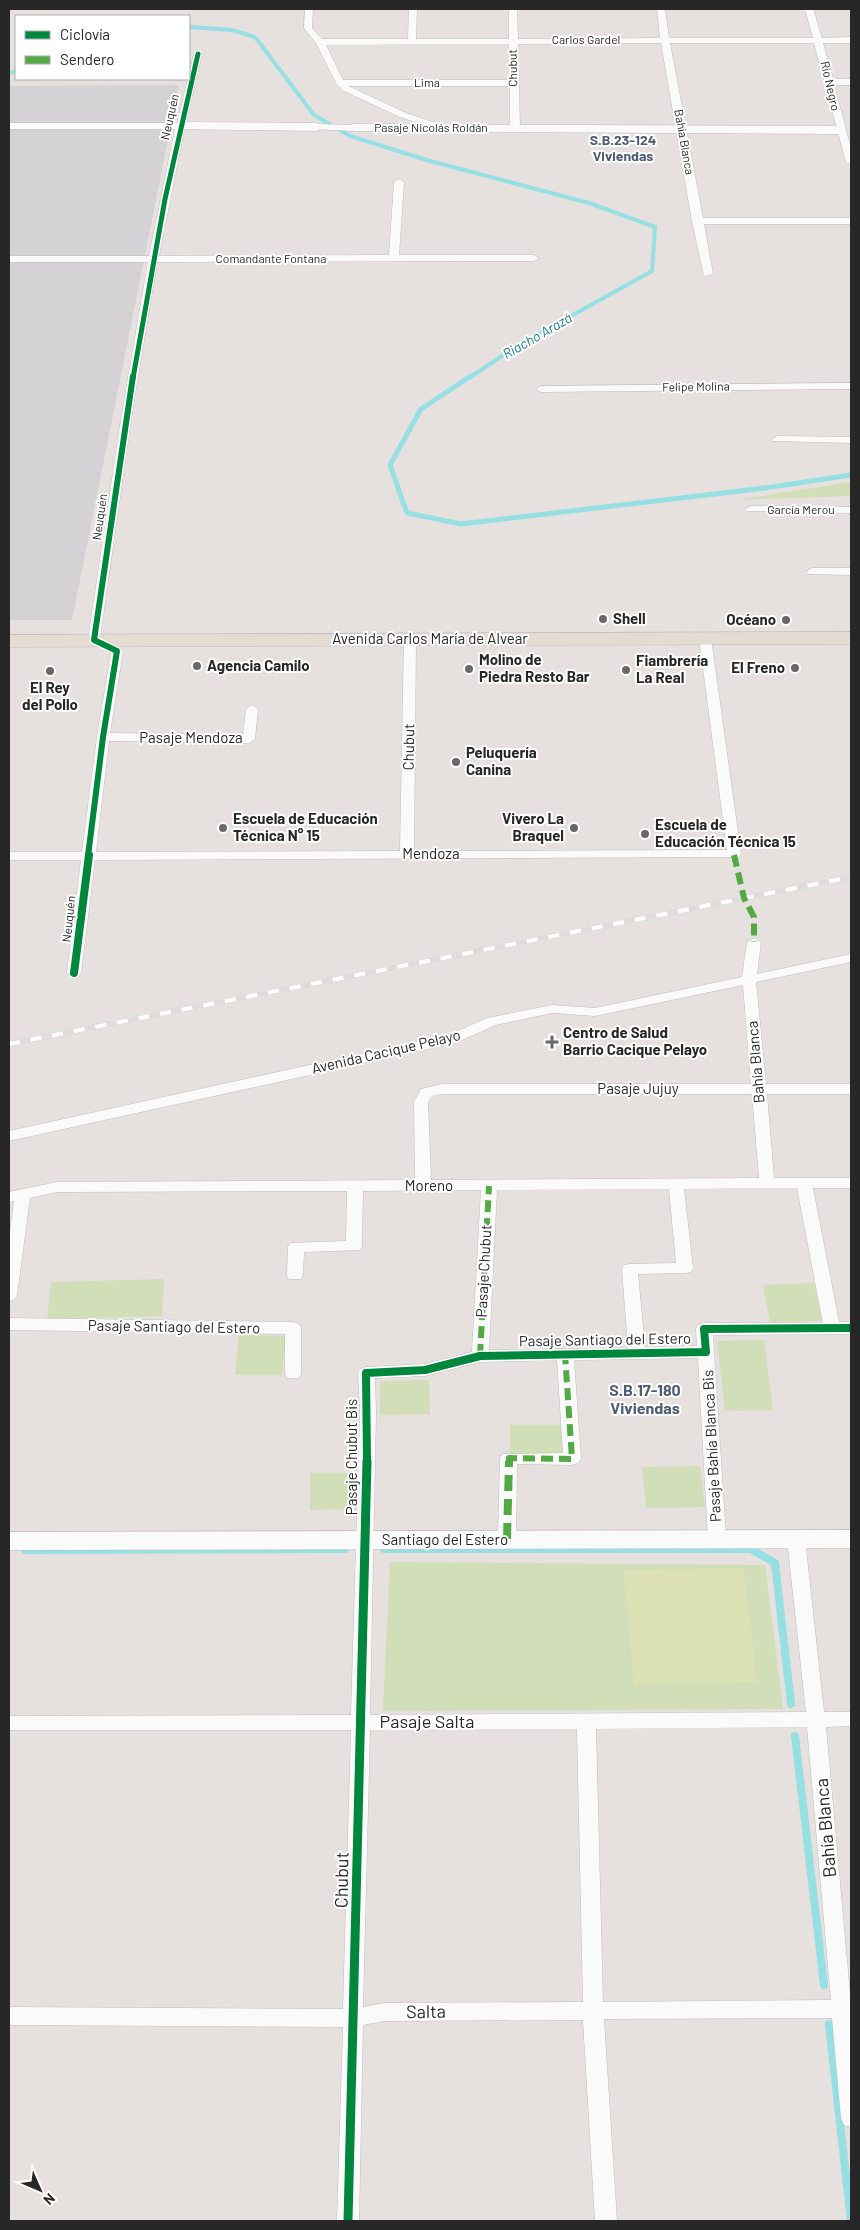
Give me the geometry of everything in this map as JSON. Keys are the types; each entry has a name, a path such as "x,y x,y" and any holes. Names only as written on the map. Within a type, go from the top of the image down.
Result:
{"main road":[{"name":"Avenida Carlos María de Alvear","path":"9,651 705,643 851,638"},
{"name":"Avenida Carlos María de Alvear","path":"9,641 94,640 410,645"},
{"name":"Avenida Carlos María de Alvear","path":"705,643 851,648"}],"street":[{"path":"310,9 308,28 320,42 340,83 359,96 403,115 445,129"},
{"path":"412,40 413,9"},
{"name":"Chubut","path":"513,9 514,128"},
{"name":"Bahía Blanca","path":"662,9 665,40 683,129 708,274"},
{"name":"Río Negro","path":"809,9 819,39 829,82 846,127 851,162"},
{"name":"Carlos Gardel","path":"320,42 412,40 851,40"},
{"name":"Neuquén","path":"94,640 123,436 153,259 179,126 198,54"},
{"path":"829,82 851,82"},
{"name":"Lima","path":"340,83 514,83"},
{"path":"384,127 404,120 403,115"},
{"name":"Pasaje Nicolás Roldán","path":"9,126 384,127 445,129 846,127"},
{"path":"394,258 399,182"},
{"path":"698,221 851,221"},
{"name":"Comandante Fontana","path":"9,259 534,258"},
{"name":"Felipe Molina","path":"541,389 851,386"},
{"path":"777,439 851,440"},
{"name":"García Merou","path":"751,510 851,510"},
{"path":"812,572 851,572"},
{"path":"94,640 117,651"},
{"name":"Mendoza","path":"9,856 734,854 705,643"},
{"name":"Chubut","path":"407,854 410,645"},
{"name":"Neuquén","path":"74,973 87,856 117,651"},
{"name":"Pasaje Mendoza","path":"103,738 249,739 252,709"},
{"name":"Bahía Blanca","path":"754,942 749,978 767,1183"},
{"name":"Avenida Cacique Pelayo","path":"9,1136 455,1038 492,1021 552,1009 595,1012 851,958"},
{"name":"Pasaje Jujuy","path":"423,1186 421,1102 426,1092 442,1089 851,1089"},
{"path":"804,1183 832,1328"},
{"name":"Moreno","path":"16,1196 57,1187 851,1183"},
{"path":"637,1353 630,1269 685,1268 676,1184"},
{"path":"295,1276 296,1247 354,1246 355,1186"},
{"name":"Pasaje Chubut","path":"480,1356 489,1186"},
{"path":"9,1295 16,1196"},
{"name":"Pasaje Santiago del Estero","path":"9,1324 293,1328 293,1374"},
{"name":"Pasaje Santiago del Estero","path":"366,1373 425,1370 480,1356 706,1352 704,1330 851,1328"},
{"name":"Pasaje Bahía Blanca Bis","path":"706,1352 717,1539"},
{"path":"507,1540 509,1458 572,1459 565,1354"},
{"name":"Pasaje Chubut Bis","path":"365,1540 368,1412 366,1373"},
{"name":"Bahía Blanca","path":"796,1539 816,1720 843,2009 851,2118"},
{"name":"Santiago del Estero","path":"9,1541 851,1539"},
{"name":"Chubut","path":"348,2221 365,1540"},
{"path":"816,1720 851,1719"},
{"name":"Pasaje Salta","path":"9,1723 816,1720"},
{"path":"586,1722 593,2010 606,2221"},
{"name":"Salta","path":"9,2016 353,2018 385,2012 843,2009"}],"shaded area":[{"path":"179,85 72,620 9,620 9,86"}],"green space":[{"path":"851,482 851,496 737,500"},
{"path":"164,1279 162,1316 47,1319 51,1282"},
{"path":"814,1283 822,1321 770,1323 763,1285"},
{"path":"239,1335 286,1336 282,1375 235,1375"},
{"path":"764,1340 773,1410 725,1411 717,1341"},
{"path":"429,1380 430,1414 380,1415 380,1381"},
{"path":"510,1425 562,1425 563,1455 510,1455"},
{"path":"700,1466 705,1507 646,1508 642,1467"},
{"path":"310,1473 350,1473 350,1509 310,1510"},
{"path":"390,1562 765,1565 783,1709 383,1711"},
{"path":"743,1568 757,1682 634,1684 624,1570"}],"waterway":[{"name":"Riacho Arazá","path":"190,27 232,30 255,37 314,115 350,136 430,161 589,203 655,227 652,271 517,346 469,378"},
{"name":"Riacho Arazá","path":"9,73 15,71"},
{"name":"Riacho Arazá","path":"471,376 421,409 390,465 407,513 461,524 765,488 851,475"},
{"path":"25,1550 345,1549"},
{"path":"384,1549 751,1549 775,1563 791,1704"},
{"path":"795,1736 824,1985"},
{"path":"829,2024 851,2221"}],"railway":[{"path":"9,1044 851,877"}],"marked path":[{"path":"734,854 744,898 754,917 754,942"},
{"path":"480,1356 489,1186"},
{"path":"507,1539 509,1458 572,1459 565,1354"}],"cycle path":[{"path":"74,973 103,737 117,651 94,640 126,419 151,272 180,126 198,54"},
{"path":"348,2221 368,1412 366,1373 425,1370 480,1356 706,1352 704,1329 851,1328"}],"place":[{"name":"Shell","path":"603,619"},
{"name":"Océano","path":"786,620"},
{"name":"Agencia Camilo","path":"197,666"},
{"name":"El Freno","path":"795,668"},
{"name":"Molino de Piedra Resto Bar","path":"469,669"},
{"name":"Fiambrería La Real","path":"626,670"},
{"name":"El Rey del Pollo","path":"50,671"},
{"name":"Peluquería Canina","path":"456,762"},
{"name":"Escuela de Educación Técnica N° 15","path":"223,828"},
{"name":"Vivero La Braquel","path":"574,828"},
{"name":"Escuela de Educación Técnica 15","path":"645,834"},
{"name":"Centro de Salud Barrio Cacique Pelayo","path":"552,1042"}],"district":[{"name":"S.B.23-124 Viviendas","path":"623,148"},
{"name":"S.B.17-180 Viviendas","path":"645,1399"}]}
